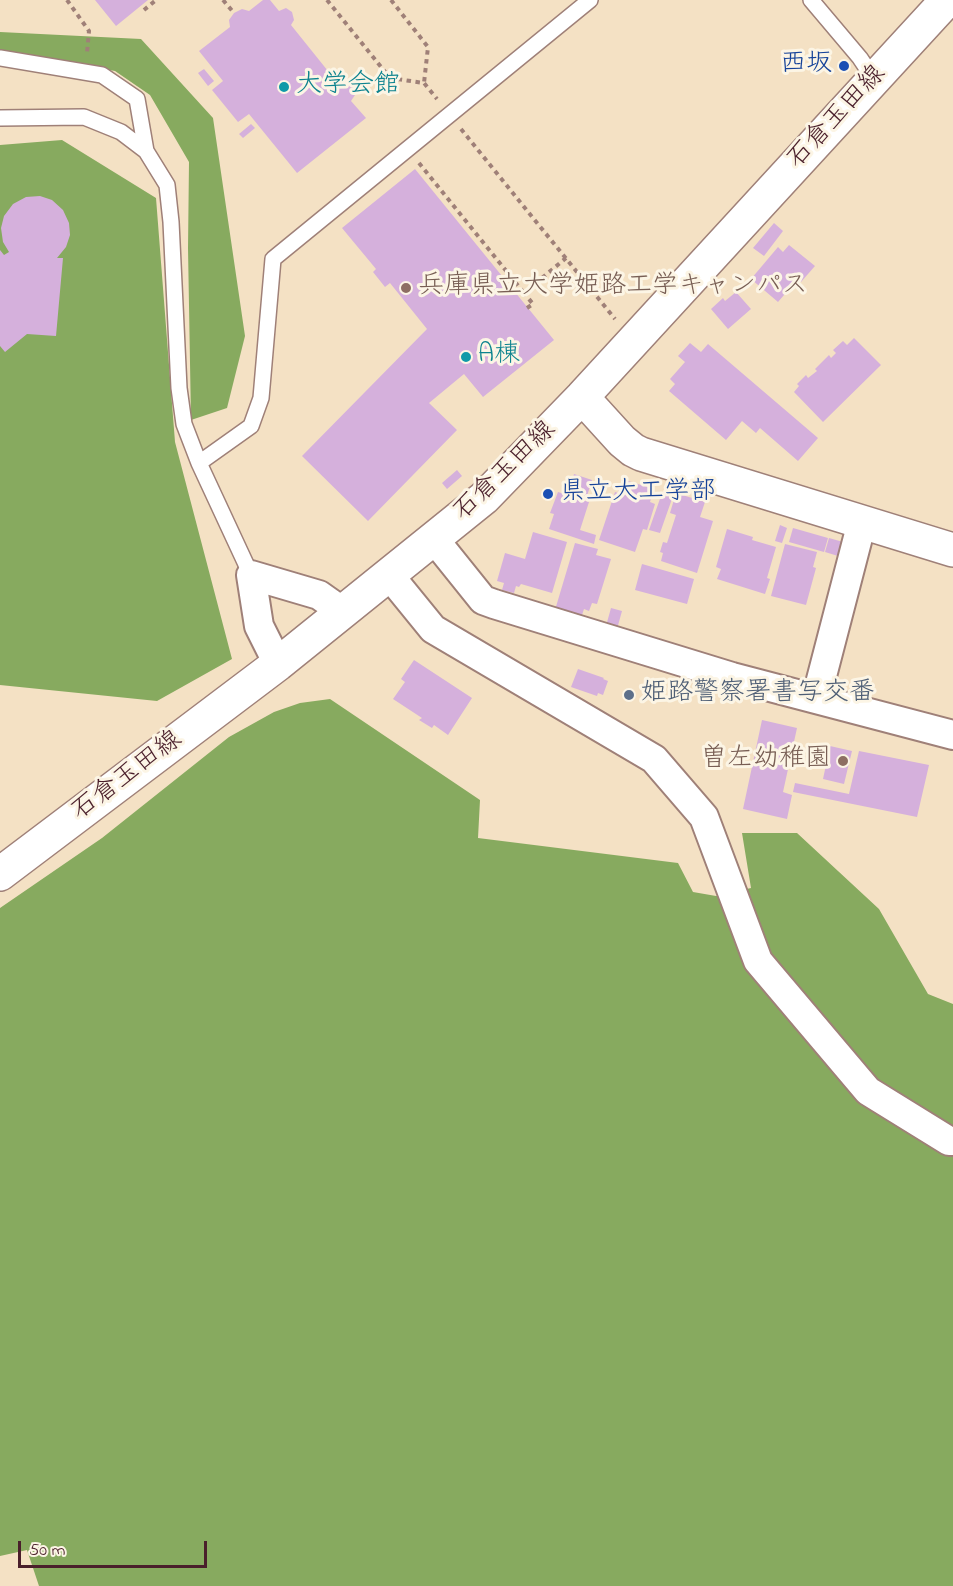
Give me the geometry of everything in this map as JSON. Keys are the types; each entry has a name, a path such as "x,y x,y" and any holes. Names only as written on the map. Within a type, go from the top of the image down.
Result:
{"main road":[{"name":"石倉玉田線","path":"0,874 278,664 484,498 582,397 947,0"},
{"path":"582,397 633,450 953,550"}],"street":[{"path":"816,699 862,522"},
{"path":"434,539 483,600 732,677 953,735"},
{"path":"278,664 259,626 251,575 318,595 343,612"},
{"path":"389,575 433,629 654,759 704,818 758,961 868,1091 949,1141 953,1141"}],"lane":[{"path":"199,463 251,426 261,398 273,259 590,0"},
{"path":"811,0 860,58 874,79"},
{"path":"0,58 102,75 137,99 146,151 167,186 171,222 178,388 184,424 199,463 251,575"},
{"path":"0,118 84,117 121,132 146,151"}],"path":[{"path":"67,0 89,31"},
{"path":"144,10 156,0"},
{"path":"223,0 234,13"},
{"path":"327,0 390,78 424,83"},
{"path":"391,0 428,47 424,83 437,100"},
{"path":"458,125 618,322"},
{"path":"416,158 533,304 527,308"},
{"path":"524,293 566,258"}],"green space":[{"path":"0,32 141,39 213,118 245,336 227,408 191,420 189,162 150,95 115,71 0,50"},
{"path":"62,140 156,198 175,442 232,659 157,701 0,685 0,145"},
{"path":"330,699 480,800 478,838 678,863 693,892 716,896 751,888 742,833 797,833 879,909 928,994 953,1004 953,1586 39,1586 27,1550 0,1556 0,908 102,838 229,737 274,712 300,703"}],"building":[{"path":"95,0 148,0 116,26"},
{"name":"大学会館","path":"263,0 270,0 279,11 286,8 292,12 294,20 291,25 340,86 347,83 353,88 355,95 351,101 366,118 297,173 249,114 238,122 212,90 223,81 199,51 230,27 229,20 234,13 242,9 249,11"},
{"path":"204,69 214,81 208,86 198,73"},
{"path":"251,124 255,128 243,138 239,134"},
{"name":"A棟","path":"415,169 554,340 483,397 464,374 429,403 457,430 368,521 302,456 427,329 390,283 385,287 373,272 376,269 342,228"},
{"path":"40,196 52,200 63,210 69,223 70,235 66,247 57,258 63,258 56,336 27,334 5,352 0,346 0,250 4,255 9,252 3,242 1,228 4,216 13,204 26,197"},
{"path":"774,223 783,231 764,256 753,248"},
{"path":"789,245 815,266 801,282 797,280 778,302 751,279 778,247 783,252"},
{"path":"736,292 751,309 728,329 711,309 723,298 725,301"},
{"path":"854,338 881,365 823,422 794,392 799,386 797,384 806,375 808,378 817,371 815,369 829,355 831,358 836,353 833,350 843,341 847,345"},
{"path":"690,343 701,352 708,344 818,438 798,461 760,428 756,433 742,421 726,440 669,391 675,384 670,379 685,362 678,356"},
{"path":"457,470 462,476 447,489 442,483"},
{"path":"574,474 592,480 587,496 569,491"},
{"path":"622,479 654,489 650,502 655,504 647,530 643,529 635,552 599,540 615,492 618,493"},
{"path":"558,492 589,502 580,530 596,535 594,544 549,529 554,514 550,513"},
{"path":"662,493 673,496 660,533 649,530"},
{"path":"676,493 705,502 700,517 713,521 697,573 661,561 663,553 660,552 663,542 667,543 676,515 670,513"},
{"path":"780,525 787,528 782,543 775,541"},
{"path":"793,528 828,538 824,552 789,542"},
{"path":"727,529 776,547 765,594 717,579 721,569 716,567"},
{"path":"533,532 567,542 552,593 521,584 519,587 516,586 514,593 502,590 504,583 497,581 505,553 525,559"},
{"path":"829,538 843,542 838,556 825,552"},
{"path":"575,543 598,549 596,555 611,559 597,604 592,603 589,611 584,609 581,618 555,610"},
{"path":"785,544 817,552 813,567 816,568 806,605 771,596"},
{"path":"642,564 694,579 687,604 635,590"},
{"path":"611,608 622,611 617,629 606,626"},
{"path":"414,660 472,698 448,735 434,725 432,728 419,720 422,718 393,699 405,682 401,679"},
{"path":"578,669 608,681 603,695 598,693 597,696 571,687"},
{"path":"762,720 797,728 783,792 792,795 787,819 743,809"},
{"path":"830,746 852,751 844,784 823,779"},
{"path":"859,751 929,765 917,817 793,792 795,783 849,794"}],"place":[{"name":"西坂","path":"844,66"},
{"name":"大学会館","path":"284,87"},
{"name":"兵庫県立大学姫路工学キャンパス","path":"406,288"},
{"name":"A棟","path":"466,357"},
{"name":"県立大工学部","path":"548,494"},
{"name":"姫路警察署書写交番","path":"629,695"},
{"name":"曽左幼稚園","path":"843,761"}]}
